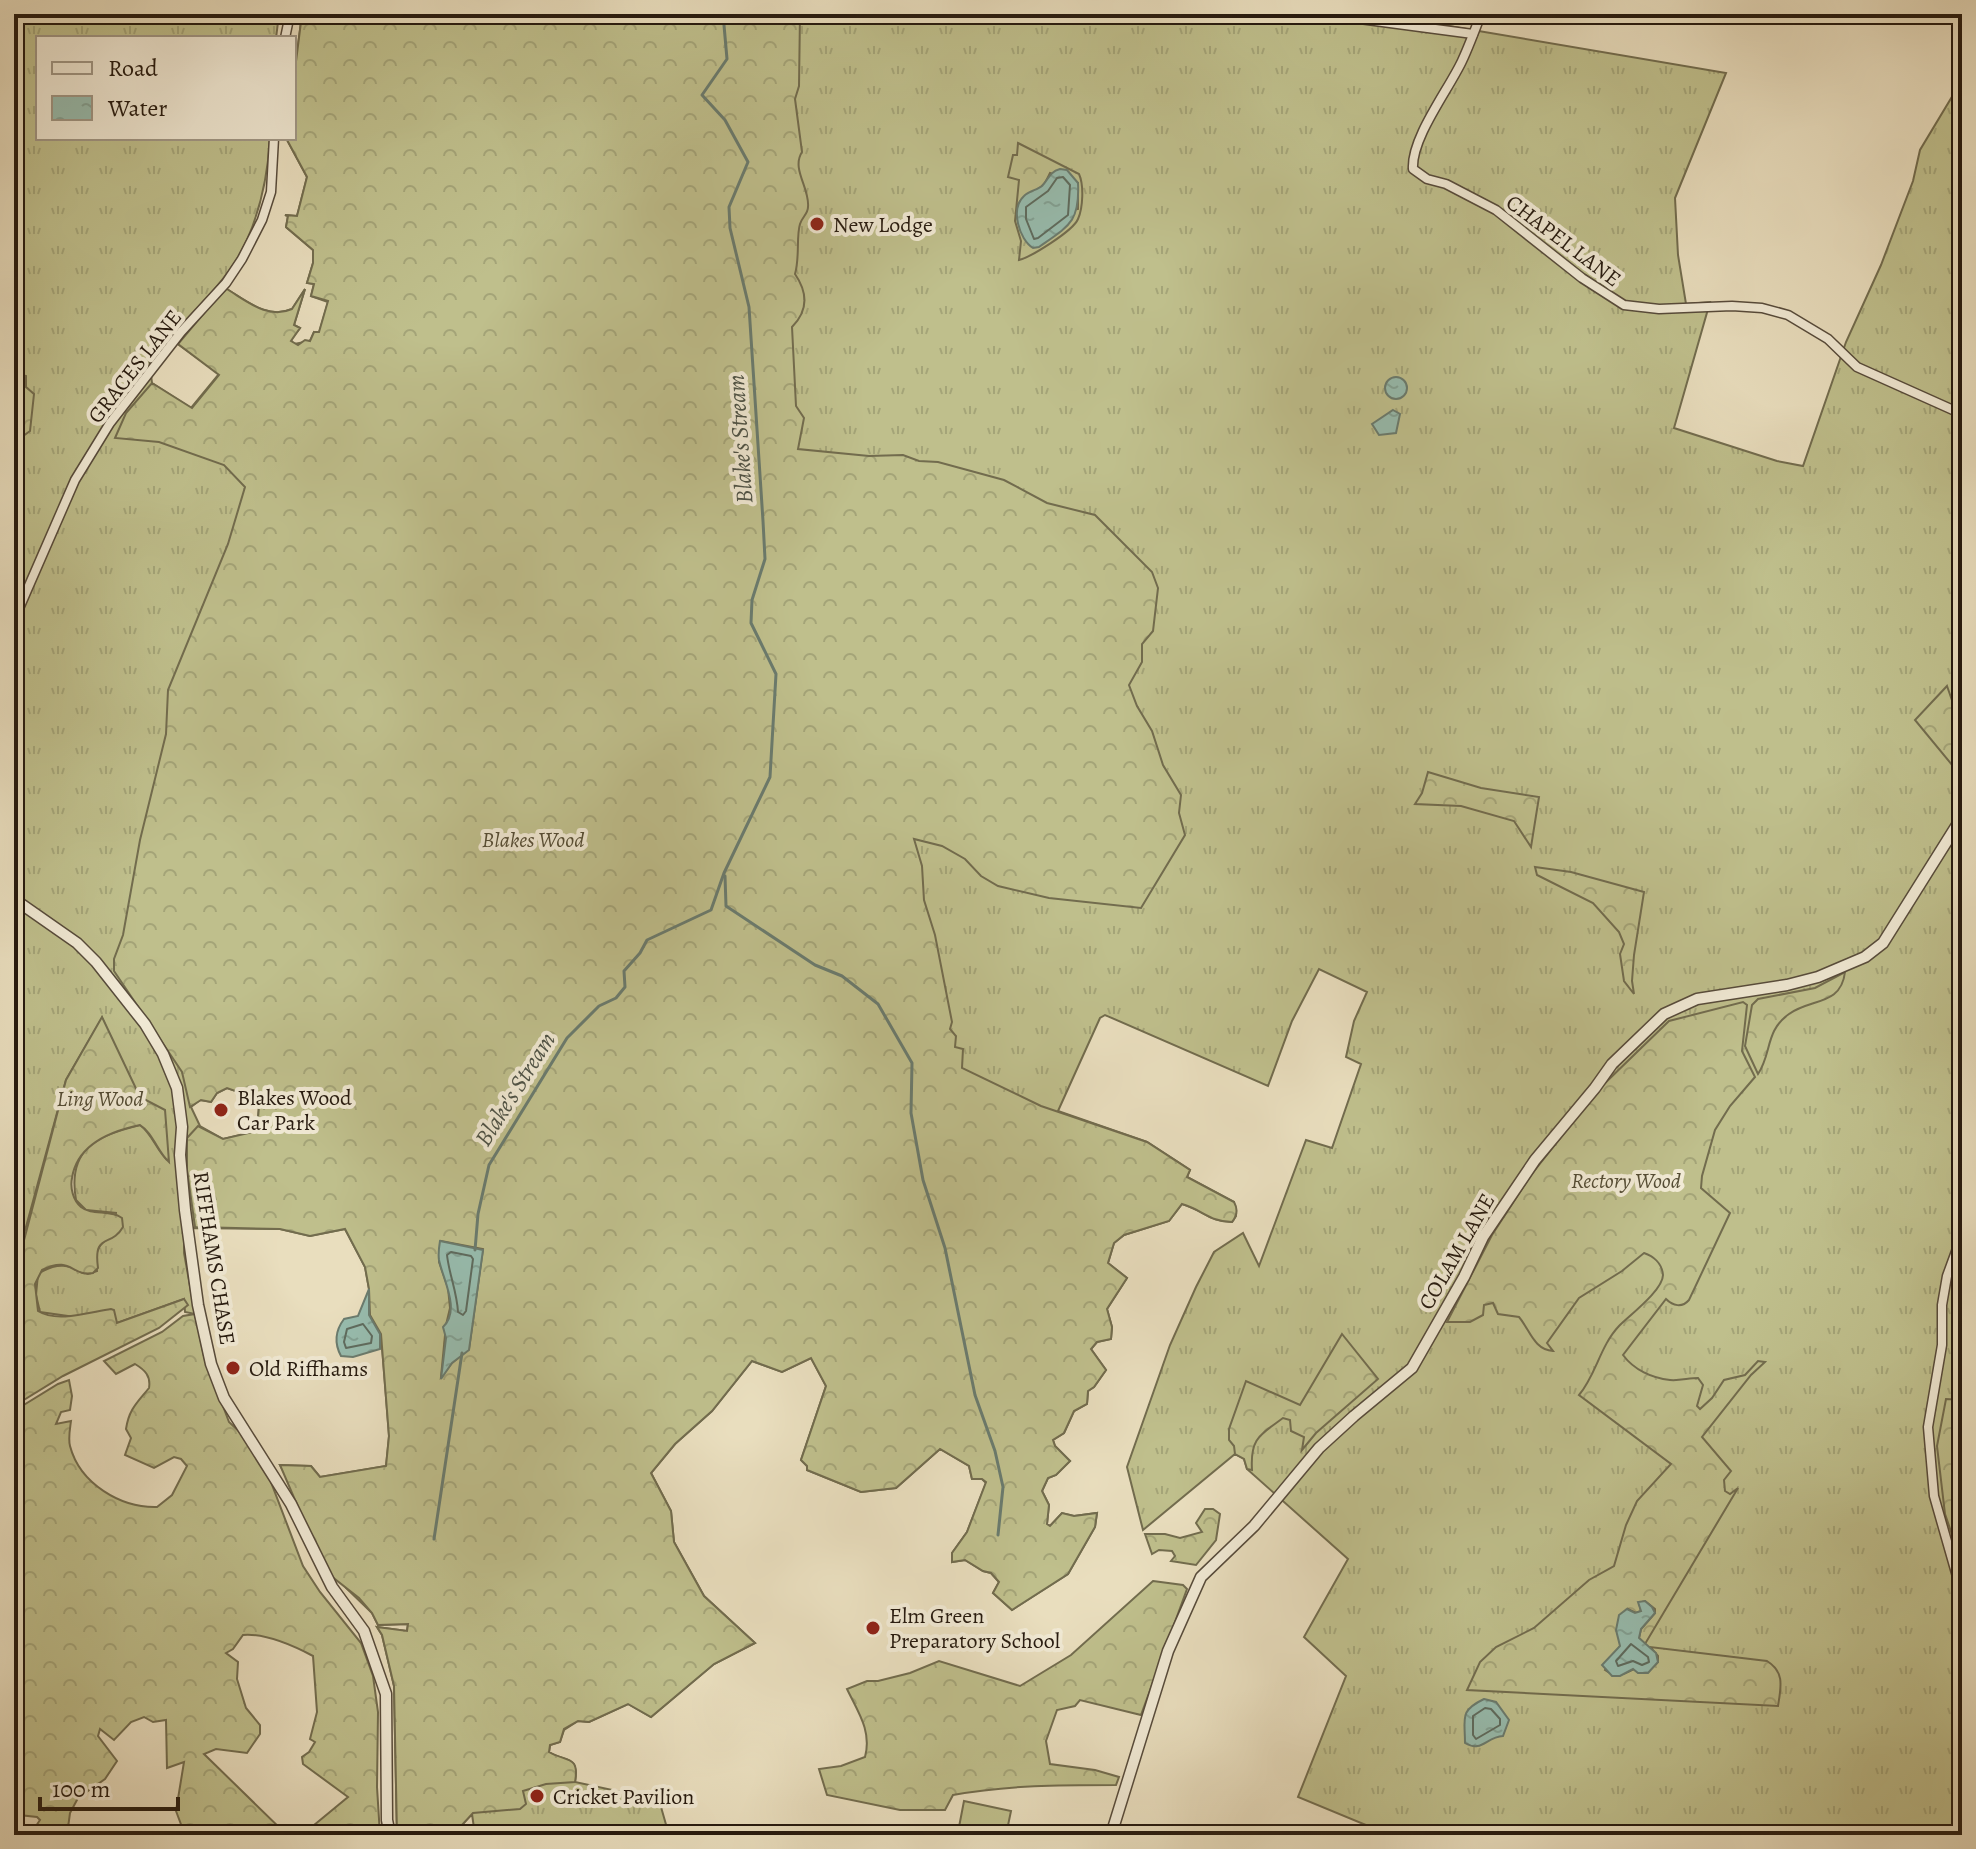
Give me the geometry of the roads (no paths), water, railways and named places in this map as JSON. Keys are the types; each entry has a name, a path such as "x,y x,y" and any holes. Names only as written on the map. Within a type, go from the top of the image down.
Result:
{"street":[{"path":"285,36 290,14"},
{"path":"1322,14 1473,34 1481,14"},
{"name":"CHAPEL LANE","path":"1473,34 1463,60 1421,137 1413,169 1427,179 1446,184 1496,210 1582,278 1624,305 1659,309 1732,306 1762,308 1788,315 1828,339 1857,367 1962,414"},
{"name":"GRACES LANE","path":"14,620 62,509 110,423 181,332 226,283 249,246 271,192 274,140"},
{"name":"COLAM LANE","path":"1111,1835 1168,1651 1201,1577 1254,1526 1319,1448 1412,1368 1483,1237 1535,1160 1612,1064 1664,1014 1697,999 1787,985 1845,967 1865,957 1883,943 1962,817"},
{"name":"RIFFHAMS CHASE","path":"14,899 77,943 96,962 145,1024 163,1054 177,1088 182,1127 180,1155 185,1210 198,1305 211,1364 224,1398 291,1504 332,1587 364,1631 386,1694 387,1820 390,1835"},
{"path":"1962,1235 1947,1276 1942,1305 1942,1345 1928,1427 1934,1496 1962,1594"}],"water":[{"path":"1060,169 1067,170 1078,183 1074,215 1058,234 1033,248 1018,224 1020,202"},
{"path":"1392,377 1400,377 1407,388 1400,399 1392,399 1385,392 1385,384"},
{"path":"1393,410 1400,414 1396,433 1379,435 1372,424"},
{"path":"440,1241 483,1250 469,1350 452,1363 441,1379 446,1338 443,1327 451,1312 451,1304 439,1260"},
{"path":"369,1289 369,1315 380,1334 380,1349 353,1357 341,1356 336,1342 339,1328 344,1319 358,1316"},
{"path":"1645,1601 1655,1613 1641,1629 1639,1638 1656,1653 1658,1662 1648,1673 1638,1673 1633,1669 1620,1676 1612,1676 1602,1665 1620,1646 1616,1630 1619,1615 1627,1609 1635,1613 1641,1611 1638,1602"},
{"path":"1484,1699 1496,1702 1509,1720 1503,1736 1471,1746 1465,1743 1465,1716 1470,1707"}],"waterway":[{"name":"Blake's Stream","path":"475,1250 478,1214 489,1165 567,1038 599,1006 616,998 625,987 624,971 647,940 711,910 724,873 770,777 776,674 751,623 752,600 765,559 763,521 749,307 730,228 729,207 748,162 725,120 702,95 727,59 723,14"},
{"name":"Blake's Stream","path":"725,876 726,906 815,965 842,976 878,1004 912,1063 911,1113 923,1180 945,1248 975,1395 995,1451 1003,1487 998,1535"},
{"name":"Blake's Stream","path":"434,1539 462,1353"}],"place":[{"name":"New Lodge","path":"817,224"},
{"name":"Blakes Wood Car Park","path":"221,1110"},
{"name":"Old Riffhams","path":"233,1368"},
{"name":"Elm Green Preparatory School","path":"873,1628"},
{"name":"Cricket Pavilion","path":"537,1796"}],"park label":[{"name":"Blakes Wood","path":"533,839"},
{"name":"Ling Wood","path":"100,1098"},
{"name":"Rectory Wood","path":"1626,1180"}]}
